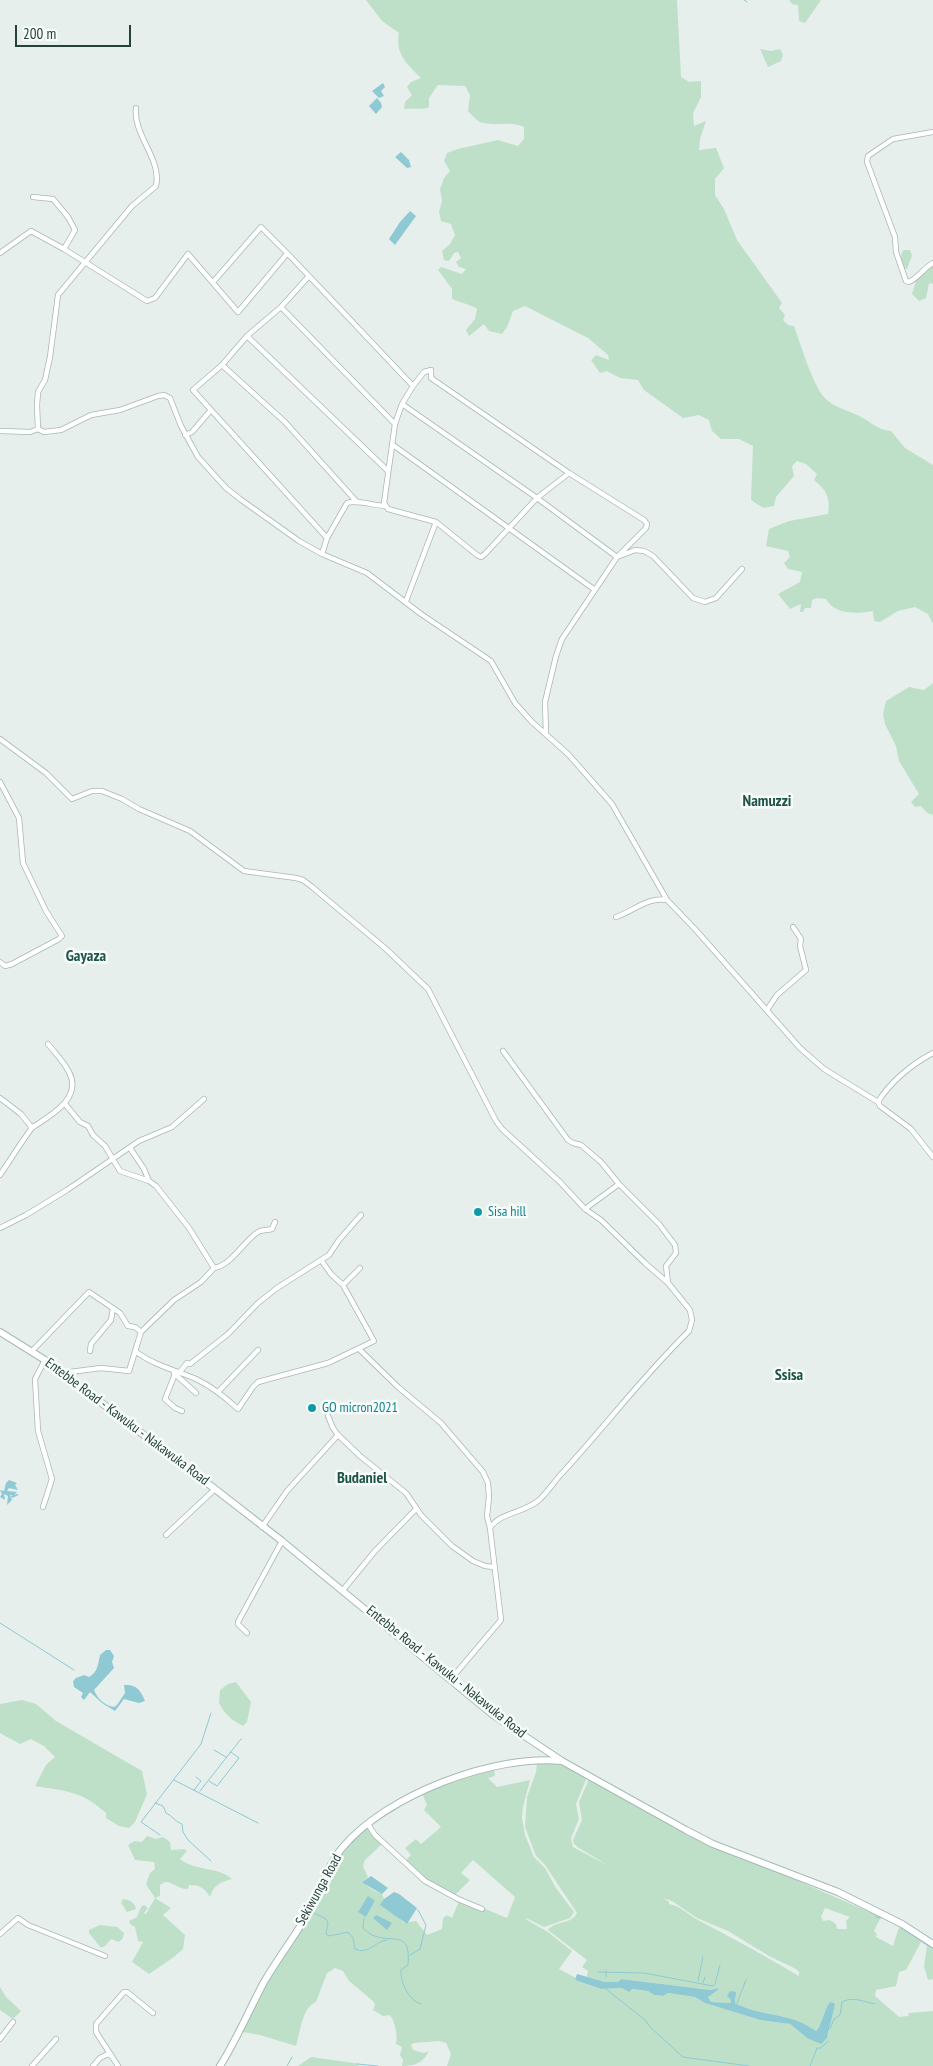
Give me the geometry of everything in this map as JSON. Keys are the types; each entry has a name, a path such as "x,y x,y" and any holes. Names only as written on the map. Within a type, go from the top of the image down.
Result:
{"main road":[{"name":"Entebbe Road - Kawuku - Nakawuka Road","path":"0,1332 32,1351 62,1373 262,1527 282,1540 493,1714 539,1746 562,1761 693,1834 713,1844 838,1892 902,1924 933,1944"},
{"path":"539,1746 542,1754 539,1759"},
{"name":"Sekiwunga Road","path":"220,2066 265,1981 310,1911 341,1849 359,1830 421,1792 475,1771 539,1759 562,1761"}],"street":[{"path":"38,429 38,392 45,380 50,357 58,295 132,206 156,186 158,180 136,119 136,108"},
{"path":"933,132 893,139 868,156 866,162 895,237 896,252 906,280 909,282 914,280 927,266 933,263"},
{"path":"33,197 53,199 74,226 74,235 64,249"},
{"path":"214,281 261,227 310,276 413,386"},
{"path":"0,253 32,231 147,301 155,298 188,254 214,281 238,312 283,257 288,254"},
{"path":"310,276 282,307 247,336 222,364 193,390 327,538"},
{"path":"282,307 395,424"},
{"path":"247,336 388,471"},
{"path":"222,364 286,422 356,501"},
{"path":"386,506 384,497 395,424 402,404 413,386 424,372 431,370 431,378 569,473 646,522 646,528 617,557 562,639 545,702 546,733"},
{"path":"0,431 30,432 38,429 44,432 61,430 91,415 120,410 164,395 170,398 185,435 198,457 226,488 286,533 322,554 367,572 421,614 491,661 515,703 532,722 546,733 580,767 612,804 667,900 800,1048 815,1062 852,1088 878,1102 880,1106 911,1129 933,1157"},
{"path":"402,404 537,498 617,557"},
{"path":"185,435 192,432 211,410"},
{"path":"393,446 595,590"},
{"path":"322,554 327,538 345,506 350,502 356,501 373,506 386,506 395,511 436,522 482,557 537,498 569,473"},
{"path":"406,601 436,522"},
{"path":"617,557 635,550 644,551 653,556 693,598 705,602 716,598 742,569"},
{"path":"0,739 46,772 72,799 97,791 122,799 139,809 190,831 244,871 296,878 303,880 311,886 386,949 428,989 496,1121 502,1129 560,1182 585,1209 597,1216 668,1283 690,1310 692,1320 688,1331 540,1499 525,1509 498,1519 490,1528"},
{"path":"0,782 19,818 23,863 46,911 62,936 50,945 12,964 4,966 0,962"},
{"path":"616,918 650,900 657,898 667,900"},
{"path":"767,1010 777,995 806,970 800,946 801,939 793,927"},
{"path":"0,1175 32,1128 42,1123 65,1104 72,1089 70,1074 48,1044"},
{"path":"503,1051 568,1140 582,1146 600,1162 675,1244 676,1253 666,1266 668,1283"},
{"path":"878,1102 886,1088 933,1053"},
{"path":"0,1098 21,1114 32,1128"},
{"path":"0,1228 47,1202 139,1141 172,1127 204,1098"},
{"path":"65,1104 80,1122 88,1126 93,1135 105,1146 122,1173 149,1181 167,1198 189,1228 214,1268"},
{"path":"130,1148 144,1169 149,1181"},
{"path":"585,1209 619,1184"},
{"path":"182,1411 175,1408 165,1399 175,1372 187,1363 190,1364 228,1334 258,1303 277,1288 329,1255 339,1240 361,1216"},
{"path":"62,1373 102,1368 127,1372 130,1369 141,1332 174,1300 201,1282 214,1268 220,1267 258,1232 272,1229 275,1222"},
{"path":"135,1351 175,1372 196,1379 218,1392 238,1409 258,1382 328,1363 374,1341 343,1285 331,1274 321,1260"},
{"path":"343,1285 360,1268"},
{"path":"32,1351 91,1292 120,1313 128,1326 134,1327 141,1332"},
{"path":"90,1351 91,1344 111,1320 113,1308"},
{"path":"359,1349 398,1387 441,1423 483,1472 488,1483 490,1497 487,1516 501,1620 451,1679"},
{"path":"218,1392 258,1350"},
{"path":"43,1507 52,1480 38,1431 35,1379 44,1360"},
{"path":"175,1372 196,1393"},
{"path":"328,1416 338,1435 360,1456 406,1493 416,1509 452,1546 473,1561 485,1566 494,1567"},
{"path":"262,1527 287,1491 338,1435"},
{"path":"166,1535 215,1489"},
{"path":"343,1590 375,1551 416,1509"},
{"path":"247,1633 238,1622 282,1540"},
{"path":"368,1824 375,1835 425,1881 458,1899 482,1908"},
{"path":"0,1934 18,1918 28,1925 106,1956"},
{"path":"118,2066 95,2029 96,2024 121,1994 127,1992 153,2013"},
{"path":"0,2039 13,2022"},
{"path":"32,2066 56,2039"},
{"path":"93,2066 106,2054 114,2059"}],"green space":[{"path":"366,0 677,0 681,77 689,82 701,81 701,97 693,113 694,126 706,121 700,139 699,150 716,148 724,168 715,179 715,195 724,209 737,240 782,303 779,308 785,315 783,320 788,325 794,326 807,363 820,391 832,404 879,428 891,431 905,448 933,465 933,624 928,614 915,607 898,611 880,622 874,621 873,611 860,613 841,611 826,599 817,598 812,600 811,608 805,608 803,612 800,612 801,604 790,609 778,594 800,582 802,572 788,569 784,563 790,557 788,551 766,546 769,529 789,521 828,514 829,504 827,495 814,480 817,474 806,464 797,461 792,466 794,476 776,497 774,506 763,508 751,500 753,446 739,439 721,439 712,431 709,420 699,415 683,418 644,390 638,380 620,378 607,371 600,373 591,360 596,355 609,360 608,355 588,338 525,306 513,311 502,334 489,331 484,324 469,336 466,330 475,319 477,309 452,299 452,289 438,270 441,267 462,274 466,269 459,267 456,262 461,258 458,252 454,253 449,261 444,260 442,251 450,244 455,235 451,224 441,221 439,212 442,201 440,189 444,178 450,171 444,161 447,153 498,140 518,146 524,139 524,127 514,124 492,124 478,121 468,111 470,95 465,86 438,85 429,98 429,107 423,109 404,109 405,102 412,95 407,87 411,82 421,78 403,58 399,47 399,33 382,21"},
{"path":"789,0 821,0 805,23 799,21 798,5 792,4"},
{"path":"760,49 771,51 780,49 783,54 781,61 768,67"},
{"path":"904,250 910,250 912,256 907,269 903,268 902,254"},
{"path":"933,266 933,284 929,283 926,298 919,301 912,294 916,281"},
{"path":"933,683 933,815 927,813 921,806 915,807 911,802 919,794 899,761 896,746 885,724 883,714 886,701 909,687 924,690"},
{"path":"236,1682 251,1702 247,1722 243,1726 231,1719 219,1703 220,1690 228,1684"},
{"path":"22,1700 36,1704 56,1721 142,1771 147,1794 135,1822 129,1828 119,1826 106,1818 106,1813 81,1796 35,1786 46,1765 55,1757 44,1746 31,1739 20,1744 0,1733 0,1704"},
{"path":"537,1762 560,1762 587,1777 576,1804 579,1819 571,1838 573,1847 609,1866 579,1848 574,1844 573,1840 582,1820 579,1802 589,1779 674,1827 881,1917 874,1931 877,1934 876,1937 893,1946 899,1927 921,1942 906,1970 899,1972 896,1986 876,1990 875,1996 899,2017 908,2016 909,2013 933,2011 933,2066 447,2066 451,2054 446,2043 439,2041 414,2043 411,2045 413,2050 424,2053 429,2051 418,2063 402,2066 403,2060 400,2055 402,2047 396,2044 396,2029 390,2015 383,2016 373,2010 375,2005 373,2001 349,1981 343,1971 335,1968 327,1973 316,2002 308,2009 302,2021 296,2046 260,2035 242,2032 264,1989 341,1853 367,1826 382,1844 365,1860 363,1866 368,1877 362,1882 382,1894 384,1899 381,1905 404,1923 416,1921 427,1935 442,1929 443,1918 447,1915 452,1918 459,1901 507,1918 515,1897 473,1860 461,1873 470,1880 455,1895 428,1881 405,1861 411,1855 405,1848 416,1839 421,1844 441,1827 424,1810 427,1805 422,1793 476,1772 494,1769 495,1776 488,1778 497,1787 530,1780 522,1818 525,1835 534,1857 545,1868 556,1888 574,1912 570,1918 544,1927 526,1918 572,1951 559,1969 576,1978 575,1980 601,1989 622,1988 648,1991 654,1995 663,1996 668,1993 695,1997 705,2003 760,2020 790,2024 807,2038 827,2038 835,2005 831,2002 816,2031 792,2019 741,2006 735,2003 736,1997 731,2000 731,2003 711,2002 708,1997 718,1988 711,1990 621,1979 618,1982 605,1982 587,1977 588,1971 582,1967 587,1960 548,1930 571,1919 577,1913 545,1865 536,1856 525,1827 527,1797 536,1772","holes":["663,1898 672,1901 697,1918 728,1931 769,1956 796,1969 799,1972 799,1976 669,1904","375,1901 366,1917 360,1910 362,1905","825,1908 850,1917 846,1921 847,1929 837,1929 836,1924 830,1920 823,1921 821,1917"]},
{"path":"147,1836 156,1839 163,1837 170,1842 171,1850 184,1849 187,1851 180,1859 186,1863 220,1872 232,1879 218,1885 210,1897 199,1886 189,1885 188,1889 185,1889 165,1882 160,1885 160,1896 155,1898 146,1884 150,1873 155,1869 154,1862 135,1860 128,1845 134,1841 142,1842"},
{"path":"155,1898 171,1908 163,1915 185,1935 183,1949 149,1974 132,1962 143,1942 138,1941 135,1927 129,1921 137,1917 141,1907 144,1905 148,1908 144,1913 146,1914"},
{"path":"123,1899 131,1902 136,1909 127,1912 121,1903"},
{"path":"100,1925 117,1927 124,1933 123,1938 119,1942 111,1939 104,1947 100,1947 89,1933 89,1930"},
{"path":"927,1946 933,1950 933,1979 928,1980 924,1966"},
{"path":"0,1987 6,1997 21,2011 13,2019 0,2010"},
{"path":"311,2057 361,2064 357,2066 298,2066"}],"water":[{"path":"383,83 385,87 381,91 384,96 379,98 372,91"},
{"path":"377,98 382,107 376,114 369,106"},
{"path":"401,152 409,160 411,167 407,168 395,157"},
{"path":"410,211 416,216 395,245 389,239"},
{"path":"9,1480 17,1483 15,1485 18,1490 9,1488 7,1491 17,1492 14,1495 19,1495 12,1498 11,1496 13,1495 10,1495 12,1500 7,1505 8,1496 4,1494 5,1500 0,1497 2,1494 0,1490 4,1491"},
{"path":"106,1650 110,1650 114,1656 112,1662 114,1668 94,1690 97,1696 105,1703 114,1707 125,1693 124,1685 128,1685 138,1689 145,1701 139,1703 124,1699 115,1711 90,1692 84,1700 81,1697 83,1693 74,1687 73,1681 84,1675 89,1677 92,1675 97,1668 100,1655"},
{"path":"371,1876 388,1888 382,1894 362,1882"},
{"path":"394,1892 417,1908 407,1924 380,1905 384,1899"},
{"path":"368,1896 375,1901 366,1917 358,1912"},
{"path":"376,1915 392,1923 387,1930 373,1918"},
{"path":"577,1974 605,1982 618,1982 621,1979 711,1990 718,1988 708,1997 711,2002 731,2003 727,1996 730,1991 736,1992 735,2003 741,2006 795,2020 816,2031 830,2002 835,2005 827,2038 821,2044 807,2038 790,2024 760,2020 705,2003 695,1997 668,1993 663,1996 654,1995 648,1991 632,1989 629,1992 622,1988 601,1989 575,1980"}],"waterway":[{"path":"0,1623 74,1670"},
{"path":"160,1835 141,1822 201,1744 211,1713"},
{"path":"200,1791 241,1739"},
{"path":"214,1750 226,1757"},
{"path":"209,1781 217,1786 239,1758 231,1752"},
{"path":"194,1790 201,1781 196,1777"},
{"path":"174,1780 258,1823"},
{"path":"155,1803 163,1806 166,1813 182,1824 183,1832 188,1840 211,1861"},
{"path":"380,1818 396,1809"},
{"path":"352,1843 356,1838"},
{"path":"410,1955 420,1949 426,1925 418,1910"},
{"path":"312,1912 326,1919 328,1923 326,1934 330,1936 348,1932 353,1938 355,1949 364,1950 387,1940"},
{"path":"876,1917 882,1918"},
{"path":"364,1918 363,1928 371,1934 401,1940 406,1944 408,1965 401,1970 402,1980 409,1995 421,2004"},
{"path":"901,1928 933,1949"},
{"path":"698,1981 703,1957"},
{"path":"598,1972 644,1973 713,1986 720,1965"},
{"path":"606,1970 606,1977"},
{"path":"703,1983 705,1977"},
{"path":"737,2003 746,1980"},
{"path":"606,1989 645,2020 650,2027 683,2057 749,2066"},
{"path":"830,2029 834,2019 840,2015 842,2002 854,1999 875,2004"},
{"path":"810,2066 817,2048 821,2048 828,2041"},
{"path":"287,2066 292,2057"},
{"path":"357,2064 378,2066"}],"place":[{"name":"Sisa hill","path":"478,1212"},
{"name":"GO micron2021","path":"312,1408"}],"district":[{"name":"Namuzzi","path":"767,801"},
{"name":"Gayaza","path":"86,956"},
{"name":"Ssisa","path":"789,1375"},
{"name":"Budaniel","path":"362,1478"}]}
